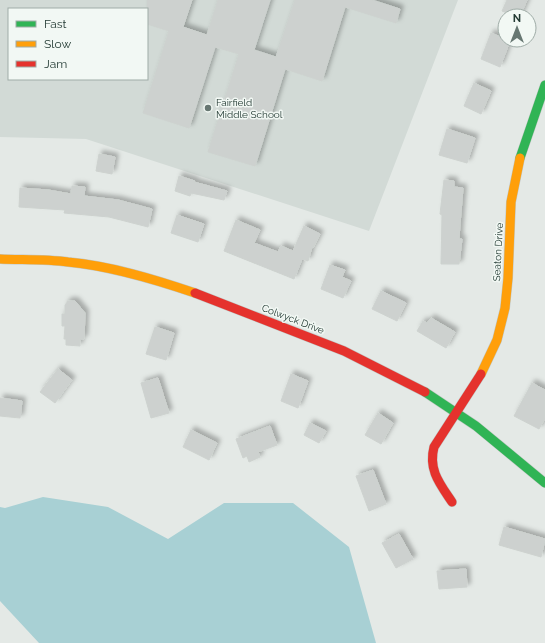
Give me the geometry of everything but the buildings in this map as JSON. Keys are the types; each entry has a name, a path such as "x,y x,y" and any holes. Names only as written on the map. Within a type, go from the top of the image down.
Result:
{"street":[{"name":"Seaton Drive","path":"452,502 430,467 434,447 483,372 495,348 503,321 507,295 511,203 515,176 524,141 545,86"},
{"name":"Colwyck Drive","path":"0,259 52,259 79,263 113,269 178,286 350,353 402,379 456,413 480,429 545,483"}],"shaded area":[{"name":"Fairfield Middle School","path":"0,0 458,0 369,231 86,139 0,137"}],"water":[{"path":"43,497 108,507 168,539 224,503 293,503 349,547 376,643 39,643 0,601 0,507 5,508"}],"traffic: fast":[{"path":"520,158 545,85"},
{"path":"425,392 476,426 545,483"}],"traffic: slow":[{"path":"481,374 497,340 505,308 508,278 511,202 520,158"},
{"path":"0,259 59,261 84,264 148,278 195,293"}],"traffic: jam":[{"path":"195,293 344,351 425,392"},
{"path":"452,502 439,483 434,470 434,447 481,374"}],"place":[{"name":"Fairfield Middle School","path":"208,108"}]}
